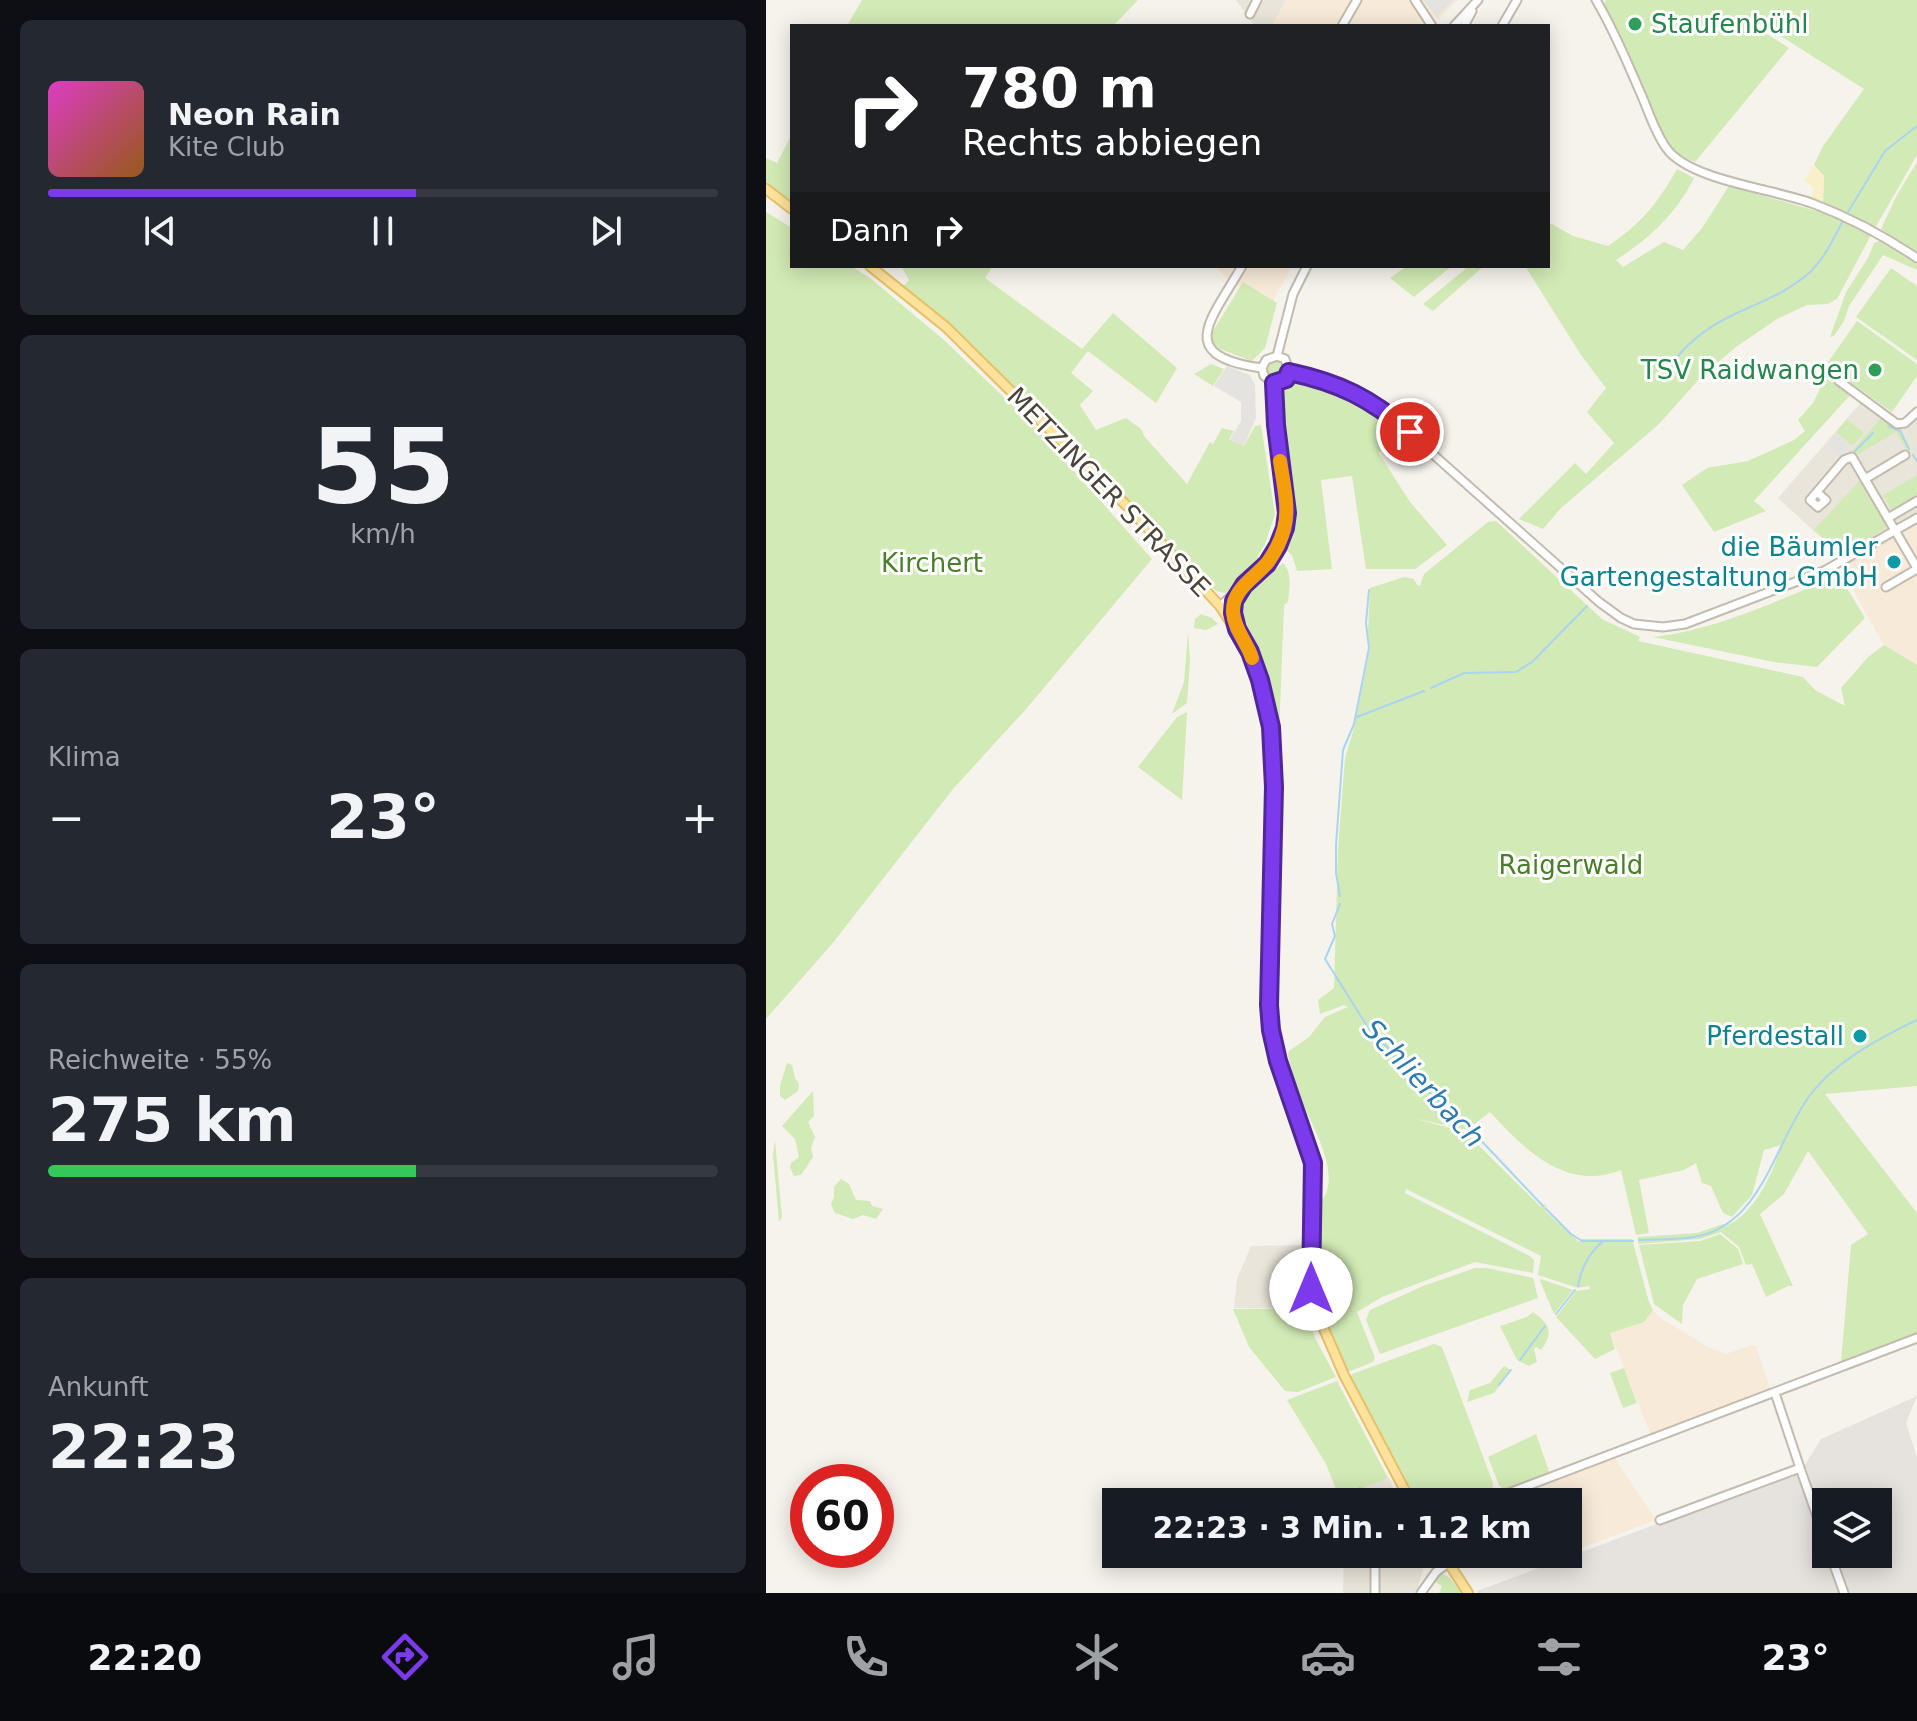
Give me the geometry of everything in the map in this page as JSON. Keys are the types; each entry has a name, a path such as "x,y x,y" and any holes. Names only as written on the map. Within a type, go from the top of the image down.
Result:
{"main road":[{"path":"766,189 790,207"},
{"name":"METZINGER STRASSE","path":"873,268 921,304 954,334 1126,505 1220,606 1250,652 1271,727 1274,787 1271,1030 1278,1061 1313,1163 1311,1268 1314,1306 1344,1375 1404,1488"},
{"path":"1451,1568 1468,1593"}],"street":[{"path":"1250,14 1257,0"},
{"path":"1343,24 1357,0"},
{"path":"1415,0 1433,24"},
{"path":"1503,24 1517,0"},
{"path":"1596,0 1618,41 1658,134 1674,157 1693,169 1822,207 1876,232 1917,258"},
{"path":"1456,24 1477,1"},
{"path":"1465,24 1477,1"},
{"path":"1241,268 1208,324 1206,340 1211,351 1221,358 1262,368"},
{"path":"1277,356 1286,315 1306,268"},
{"path":"1220,606 1267,564 1285,528 1287,513 1276,425 1285,359 1277,356 1269,358 1262,368"},
{"path":"1262,368 1266,380 1283,379 1343,387 1381,408 1599,602 1634,624 1663,627 1697,620 1765,595 1846,560 1917,518"},
{"path":"1839,381 1897,424 1905,423 1917,412"},
{"path":"1865,479 1905,455"},
{"path":"1817,492 1849,457 1853,459 1917,568 1886,587"},
{"path":"1888,518 1917,501"},
{"path":"1237,629 1234,601 1244,585"},
{"path":"1522,1488 1917,1338"},
{"path":"1775,1393 1812,1502"},
{"path":"1660,1520 1800,1468"},
{"path":"1375,1568 1375,1593"},
{"path":"1421,1593 1441,1568"},
{"path":"1835,1568 1844,1593"}],"shaded area":[{"path":"1236,0 1286,0 1273,24 1254,24"},
{"path":"1286,0 1458,0 1439,19 1432,16 1426,24 1273,24"},
{"path":"1423,0 1454,0 1437,17"},
{"path":"1217,268 1291,268 1271,305 1227,279"},
{"path":"1227,366 1250,375 1255,385 1256,418 1244,446 1230,439 1241,421 1241,402 1214,386"},
{"path":"1864,399 1903,421 1917,408 1917,665 1884,645 1842,569 1850,564 1778,498"},
{"path":"1836,433 1850,446 1841,457 1827,445"},
{"path":"1917,525 1917,665 1884,645 1842,569"},
{"path":"1303,1245 1304,1309 1234,1308 1237,1279 1251,1246"},
{"path":"1653,1310 1659,1317 1708,1347 1726,1354 1756,1346 1771,1391 1651,1435 1610,1333 1643,1322"},
{"path":"1917,1396 1906,1423 1917,1457 1917,1593 1477,1591 1539,1568 1582,1568 1582,1552 1803,1468 1821,1439"},
{"path":"1614,1457 1656,1520 1582,1548 1582,1488 1531,1488"},
{"path":"1388,1477 1393,1488 1357,1488"},
{"path":"1805,1489 1812,1511 1812,1524 1800,1528 1789,1495"},
{"path":"1344,1568 1423,1568 1416,1593 1343,1593"}],"green space":[{"path":"862,0 1138,0 1115,24 848,24"},
{"path":"1606,0 1917,0 1917,155 1875,228 1823,202 1824,176 1814,165 1823,146 1864,89 1757,21 1754,26 1789,48 1695,162 1676,154 1665,140 1606,13 1603,5"},
{"path":"790,138 790,203 766,185 766,158 777,163"},
{"path":"1917,162 1917,254 1881,229"},
{"path":"1677,169 1694,178 1661,224 1616,260 1623,267 1664,242 1683,250 1702,228 1729,186 1830,215 1871,235 1837,299 1828,304 1807,305 1777,319 1736,347 1701,377 1659,424 1561,508 1543,529 1519,519 1575,463 1586,474 1614,443 1587,412 1606,388 1581,355 1526,268 1550,268 1550,223 1573,236 1608,246 1648,212"},
{"name":"Kirchert","path":"766,212 790,227 790,268 854,268 870,278 944,340 1032,424 1152,559 1027,708 953,789 832,944 766,1019"},
{"path":"1881,240 1917,264 1917,270 1883,255 1849,306 1844,321 1830,337 1846,292 1874,243"},
{"path":"902,268 992,268 985,278 1082,349 1113,313 1177,368 1156,403 1088,351 1071,373 1093,391 1080,405 1096,430 1126,418 1141,429 1187,484 1210,442 1213,444 1222,428 1234,431 1229,439 1244,446 1255,426 1261,425 1275,514 1257,557 1265,560 1225,593 1216,591 955,329 903,286 909,280"},
{"path":"1404,268 1450,268 1414,297 1390,278"},
{"path":"1467,268 1482,268 1433,311 1423,304"},
{"name":"TSV Raidwangen","path":"1891,268 1917,286 1917,360 1856,317"},
{"path":"1243,282 1277,303 1265,348 1252,361 1220,349 1210,336"},
{"name":"TSV Raidwangen","path":"1857,321 1917,364 1917,376 1892,412 1826,365"},
{"path":"1276,359 1283,362 1286,369 1283,376 1276,379 1269,376 1266,369 1269,362"},
{"path":"1211,364 1224,369 1213,386 1194,374"},
{"path":"1826,376 1852,393 1754,501 1766,511 1714,532 1682,485 1707,468 1748,461 1794,440 1805,431 1798,420 1813,403"},
{"path":"1296,382 1329,388 1345,395 1374,412 1414,443 1378,452 1410,502 1447,545 1415,569 1366,569 1352,476 1321,480 1332,569 1297,571 1292,555 1285,549 1293,505 1281,411 1284,388"},
{"path":"1883,416 1900,428 1911,450 1908,453 1896,432 1855,456 1851,452"},
{"path":"1847,419 1864,433 1852,446 1836,432"},
{"path":"1917,475 1917,498 1893,512 1883,495"},
{"path":"1862,478 1889,526 1844,554 1814,530"},
{"name":"Raigerwald","path":"1496,521 1602,619 1640,637 1638,641 1803,677 1815,690 1845,706 1841,688 1868,657 1884,645 1917,665 1917,1086 1825,1094 1917,1213 1917,1335 1841,1363 1851,1245 1868,1234 1808,1151 1784,1194 1760,1214 1793,1286 1766,1297 1752,1264 1746,1265 1739,1247 1721,1232 1700,1239 1638,1244 1638,1237 1697,1233 1723,1224 1726,1226 1736,1220 1761,1192 1781,1145 1764,1150 1752,1195 1732,1217 1723,1213 1711,1186 1702,1183 1696,1163 1684,1170 1639,1180 1649,1233 1636,1235 1621,1170 1601,1175 1564,1171 1532,1152 1490,1112 1467,1130 1413,1118 1465,1132 1541,1207 1544,1204 1547,1207 1545,1211 1579,1242 1581,1239 1632,1239 1653,1310 1644,1322 1610,1333 1615,1349 1595,1359 1556,1317 1576,1291 1590,1289 1589,1286 1578,1288 1538,1275 1541,1256 1406,1189 1405,1193 1530,1256 1534,1260 1533,1273 1475,1262 1382,1297 1357,1312 1375,1358 1373,1362 1348,1372 1319,1300 1316,1269 1319,1203 1327,1192 1327,1164 1298,1092 1288,1055 1309,1037 1325,1017 1348,1007 1344,1005 1320,1014 1318,1000 1334,988 1338,850 1345,758 1370,649 1370,588 1404,577 1414,579 1420,586 1424,574 1488,522"},
{"path":"1283,563 1290,581 1288,602 1284,605 1279,734 1256,650 1238,613 1239,603 1248,591"},
{"path":"1830,579 1842,580 1865,618 1817,667 1774,662 1653,637 1721,622"},
{"path":"1201,614 1218,624 1206,630 1194,628 1195,619"},
{"path":"1188,632 1187,703 1172,714 1184,682"},
{"path":"1187,712 1182,800 1138,767 1177,717"},
{"path":"787,1063 792,1065 799,1084 798,1091 785,1100 780,1096 780,1086"},
{"path":"813,1091 814,1116 808,1122 815,1137 811,1148 813,1157 801,1175 794,1176 791,1163 799,1157 795,1139 782,1126"},
{"path":"775,1140 782,1217 779,1222 773,1154"},
{"path":"841,1179 849,1184 856,1200 870,1201 872,1206 883,1209 876,1219 863,1215 853,1219 835,1213 831,1204 834,1187"},
{"path":"1720,1234 1738,1249 1743,1264 1697,1279 1683,1305 1682,1324 1654,1304 1639,1245 1700,1241"},
{"path":"1475,1268 1533,1278 1538,1298 1380,1354 1366,1320 1370,1310 1423,1286"},
{"path":"1540,1281 1573,1290 1554,1314"},
{"path":"1233,1309 1305,1309 1315,1338 1336,1377 1298,1392 1285,1391 1249,1347"},
{"path":"1533,1312 1546,1325 1549,1334 1541,1350 1534,1349 1537,1362 1529,1366 1517,1360 1500,1326"},
{"path":"1434,1344 1442,1347 1493,1488 1410,1488 1352,1374"},
{"path":"1504,1366 1511,1370 1494,1393 1467,1402 1470,1390 1490,1383"},
{"path":"1624,1368 1637,1403 1623,1408 1610,1373"},
{"path":"1337,1381 1388,1478 1362,1488 1335,1488 1326,1464 1287,1400"},
{"path":"1536,1434 1550,1474 1513,1488 1502,1488 1488,1457"},
{"path":"1443,1574 1461,1593 1439,1593 1442,1586 1432,1580"}],"sand":[{"path":"1814,165 1824,176 1823,202 1812,198 1813,187 1804,181"}],"waterway":[{"path":"1848,212 1885,151 1917,126"},
{"path":"1678,356 1709,328 1777,295 1809,273 1824,256 1843,221"},
{"path":"1888,426 1900,431 1909,449"},
{"path":"1855,451 1873,433"},
{"path":"1913,455 1917,461"},
{"name":"Schlierbach","path":"1340,896 1336,845 1343,750 1354,724 1369,648 1366,623 1369,590"},
{"path":"1431,688 1464,673 1516,672 1532,662 1587,606"},
{"path":"1357,717 1424,691"},
{"name":"Schlierbach","path":"1340,904 1332,924 1335,936 1325,959 1367,1026 1422,1086 1473,1132 1543,1206"},
{"name":"Schlierbach","path":"1639,1240 1694,1237 1717,1230 1736,1216 1765,1179 1798,1113 1821,1082 1860,1051 1917,1020"},
{"name":"Schlierbach","path":"1546,1209 1582,1241 1633,1241"},
{"path":"1578,1286 1586,1262 1603,1241"},
{"path":"1556,1314 1575,1290"},
{"path":"1520,1360 1545,1326"},
{"path":"1499,1385 1511,1370"}],"slow traffic":[{"path":"1252,658 1237,629 1234,601 1244,585 1267,564 1285,528 1287,513 1280,461"}],"place":[{"name":"Staufenbühl","path":"1635,24"},
{"name":"TSV Raidwangen","path":"1875,370"},
{"name":"die Bäumler Gartengestaltung GmbH","path":"1894,562"},
{"name":"Pferdestall","path":"1860,1036"}],"route":[{"path":"1311,1289 1313,1163 1278,1061 1269,1005 1274,787 1271,727 1260,680 1237,629 1234,601 1244,585 1267,564 1285,528 1287,513 1274,383 1282,382 1289,372 1327,381 1381,408 1410,432"}]}
